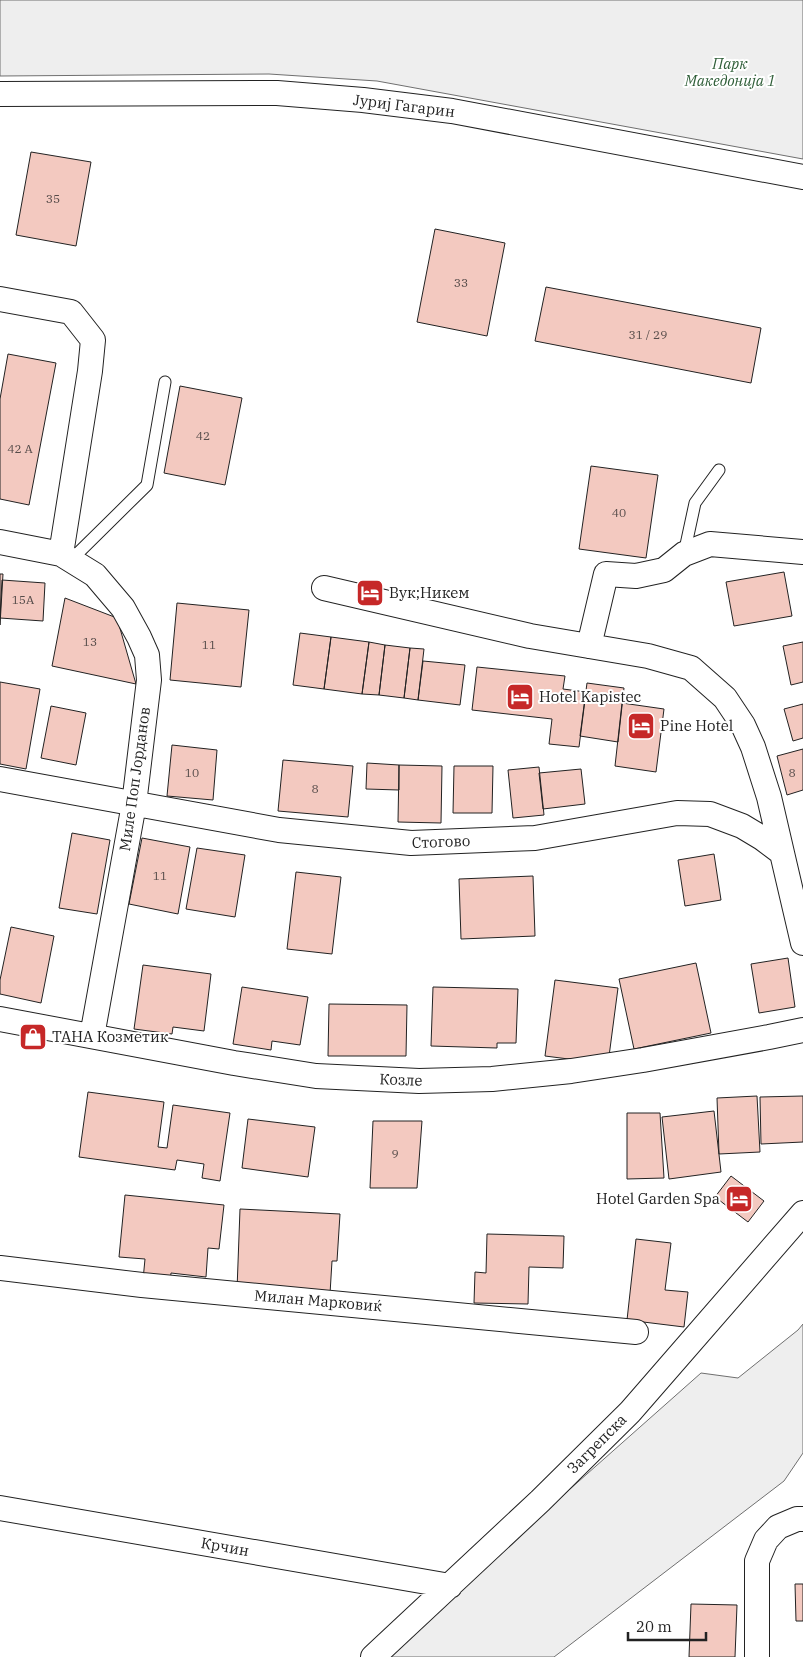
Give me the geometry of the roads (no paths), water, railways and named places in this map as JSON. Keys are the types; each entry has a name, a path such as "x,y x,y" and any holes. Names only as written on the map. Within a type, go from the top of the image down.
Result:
{"street":[{"name":"Јуриј Гагарин","path":"0,94 277,93 363,100 452,111 803,177"},
{"path":"0,299 71,312 93,340 66,557"},
{"name":"Миле Поп Јорданов","path":"0,542 66,557 96,575 123,608 139,637 146,655 149,680 134,804 92,1036"},
{"path":"589,646 606,574 636,576 664,570 684,554 710,544 803,552"},
{"path":"324,588 530,636 648,656 691,668 726,698 744,725 769,797 803,943"},
{"name":"Стогово","path":"0,779 279,830 411,843 535,838 677,813 710,814 742,826 782,853"},
{"name":"Козле","path":"0,1019 234,1063 316,1076 419,1081 492,1079 571,1071 643,1060 803,1030"},
{"name":"Загрепска","path":"373,1657 540,1501 630,1412 803,1213"},
{"name":"Милан Марковиќ","path":"0,1268 142,1285 636,1332"},
{"name":"Крчин","path":"0,1508 450,1586"},
{"path":"757,1657 757,1561 766,1540 778,1528 797,1519 803,1519"}],"lane":[{"path":"66,557 148,486 165,382"},
{"path":"684,554 695,503 719,470"}],"place":[{"name":"Вук;Никем","path":"370,593"},
{"name":"Hotel Kapistec","path":"520,697"},
{"name":"Pine Hotel","path":"641,726"},
{"name":"ТАНА Козметик","path":"33,1037"},
{"name":"Hotel Garden Spa","path":"739,1199"}],"park label":[{"name":"Парк Македонија 1","path":"730,72"}]}
